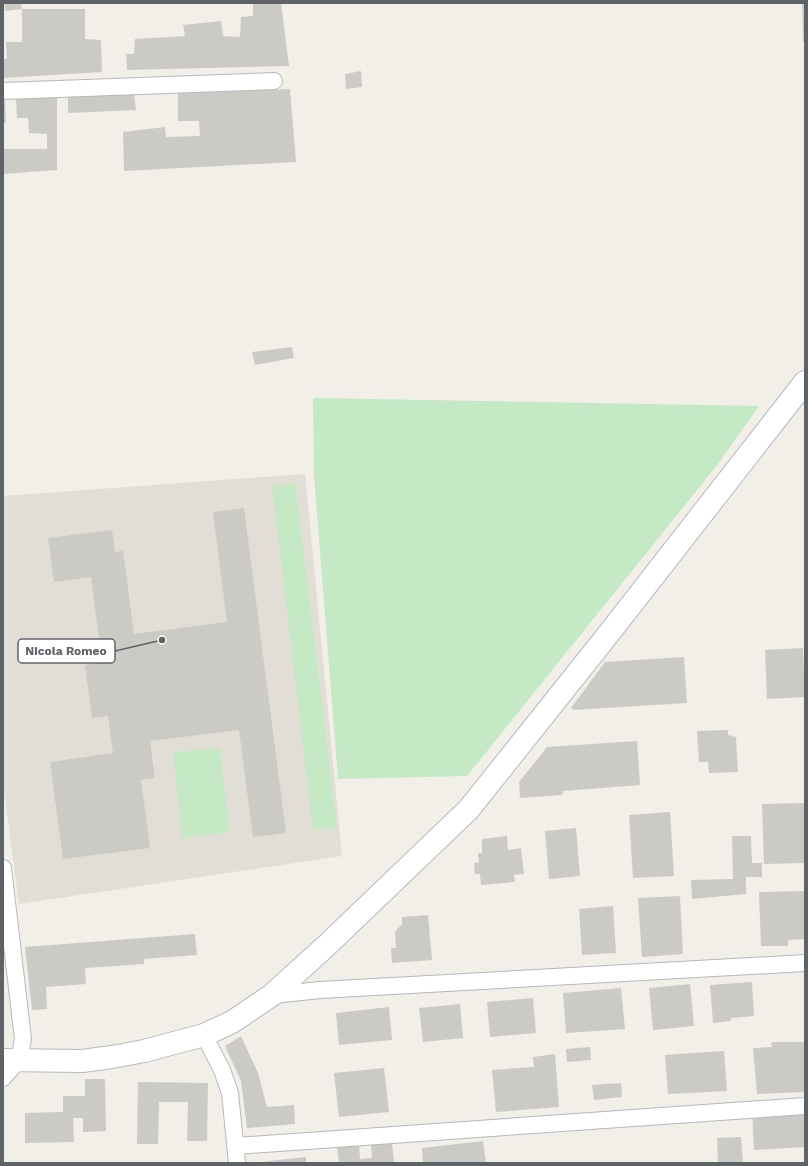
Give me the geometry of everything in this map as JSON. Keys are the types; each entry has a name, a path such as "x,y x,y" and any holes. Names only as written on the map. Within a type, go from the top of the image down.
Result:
{"street":[{"path":"3,91 274,81"},
{"path":"11,1060 82,1061 144,1051 204,1035 232,1022 272,995 326,946 469,809 805,382"},
{"path":"3,868 8,944 23,1039 3,1078"},
{"path":"272,995 328,990 805,963"},
{"path":"204,1035 222,1070 230,1093 237,1163"},
{"path":"235,1146 805,1106"}],"shaded area":[{"path":"305,474 342,856 19,904 3,783 3,496"}],"green space":[{"path":"313,398 759,406 718,464 467,776 338,779 314,475"},
{"path":"295,483 337,828 313,830 272,486"},
{"path":"220,748 229,832 182,838 173,752"}],"building":[{"path":"4,3 21,3 22,9 5,11"},
{"path":"253,3 281,3 289,66 127,70 126,54 134,54 135,39 185,36 183,25 221,21 223,36 240,37 241,17 253,16"},
{"path":"802,3 805,3 805,42 803,42"},
{"path":"22,9 85,9 85,39 101,40 102,72 3,78 3,59 7,59 6,42 22,42"},
{"path":"361,71 362,87 346,89 345,74"},
{"path":"290,89 296,162 124,171 123,132 165,127 166,137 200,136 199,121 178,121 178,93"},
{"path":"134,94 136,110 68,113 68,97"},
{"path":"57,95 57,170 3,174 3,149 47,149 47,134 29,133 28,118 17,118 16,99"},
{"path":"3,99 5,99 6,123 3,123"},
{"path":"292,347 294,358 255,365 252,352"},
{"path":"244,508 286,833 253,837 239,730 150,741 155,778 141,780 150,848 63,859 50,762 113,753 108,716 92,718 85,665 102,663 91,577 54,582 48,538 112,530 115,552 123,551 134,634 227,622 213,512"},
{"path":"803,648 805,697 767,699 765,650"},
{"path":"684,657 687,703 574,710 571,708 605,662"},
{"path":"728,730 728,735 736,737 738,772 709,773 708,762 699,762 697,731"},
{"path":"637,741 640,785 563,791 562,795 520,798 519,782 547,747"},
{"path":"805,803 805,863 764,864 762,804"},
{"path":"670,812 674,876 633,878 629,815"},
{"path":"576,828 580,876 549,879 545,831"},
{"path":"507,836 508,850 521,848 524,874 514,875 515,882 481,885 480,874 475,874 474,863 479,862 478,853 482,853 482,839"},
{"path":"732,836 751,836 752,863 762,863 762,877 746,877 746,894 692,899 691,880 733,879"},
{"path":"805,891 805,939 788,940 788,946 761,946 759,892"},
{"path":"680,896 683,954 642,957 638,898"},
{"path":"613,906 616,953 582,955 579,909"},
{"path":"428,915 432,960 392,963 391,948 396,948 395,932 402,924 402,917"},
{"path":"195,934 197,955 144,959 144,964 85,968 86,984 46,987 47,1009 32,1010 25,947"},
{"path":"752,982 754,1016 731,1018 731,1021 713,1023 710,985"},
{"path":"690,984 694,1026 653,1030 649,988"},
{"path":"621,988 625,1029 566,1033 563,993"},
{"path":"533,998 536,1033 490,1037 487,1002"},
{"path":"460,1004 463,1038 423,1042 419,1008"},
{"path":"389,1007 392,1040 339,1045 336,1013"},
{"path":"241,1036 258,1073 267,1107 294,1105 295,1124 247,1128 241,1081 225,1046"},
{"path":"771,1042 805,1042 805,1092 757,1094 753,1048 772,1047"},
{"path":"590,1047 591,1060 567,1062 566,1049"},
{"path":"724,1051 727,1091 668,1094 665,1055"},
{"path":"555,1054 559,1107 496,1112 492,1070 534,1067 533,1057"},
{"path":"384,1068 389,1112 339,1117 334,1073"},
{"path":"85,1079 105,1079 106,1131 83,1132 83,1118 73,1118 74,1142 25,1143 25,1113 63,1112 63,1096 85,1096"},
{"path":"138,1082 208,1083 207,1141 187,1141 188,1102 159,1102 158,1144 137,1144"},
{"path":"621,1083 622,1097 594,1100 592,1085"},
{"path":"805,1108 805,1147 754,1150 752,1111"},
{"path":"741,1137 743,1162 718,1163 717,1138"},
{"path":"483,1141 486,1163 423,1163 422,1148"},
{"path":"392,1143 394,1163 339,1163 337,1146 359,1144 360,1159 372,1158 371,1145"},
{"path":"306,1157 306,1163 260,1163 260,1162"}],"place":[{"name":"Nicola Romeo","path":"162,640"}]}
